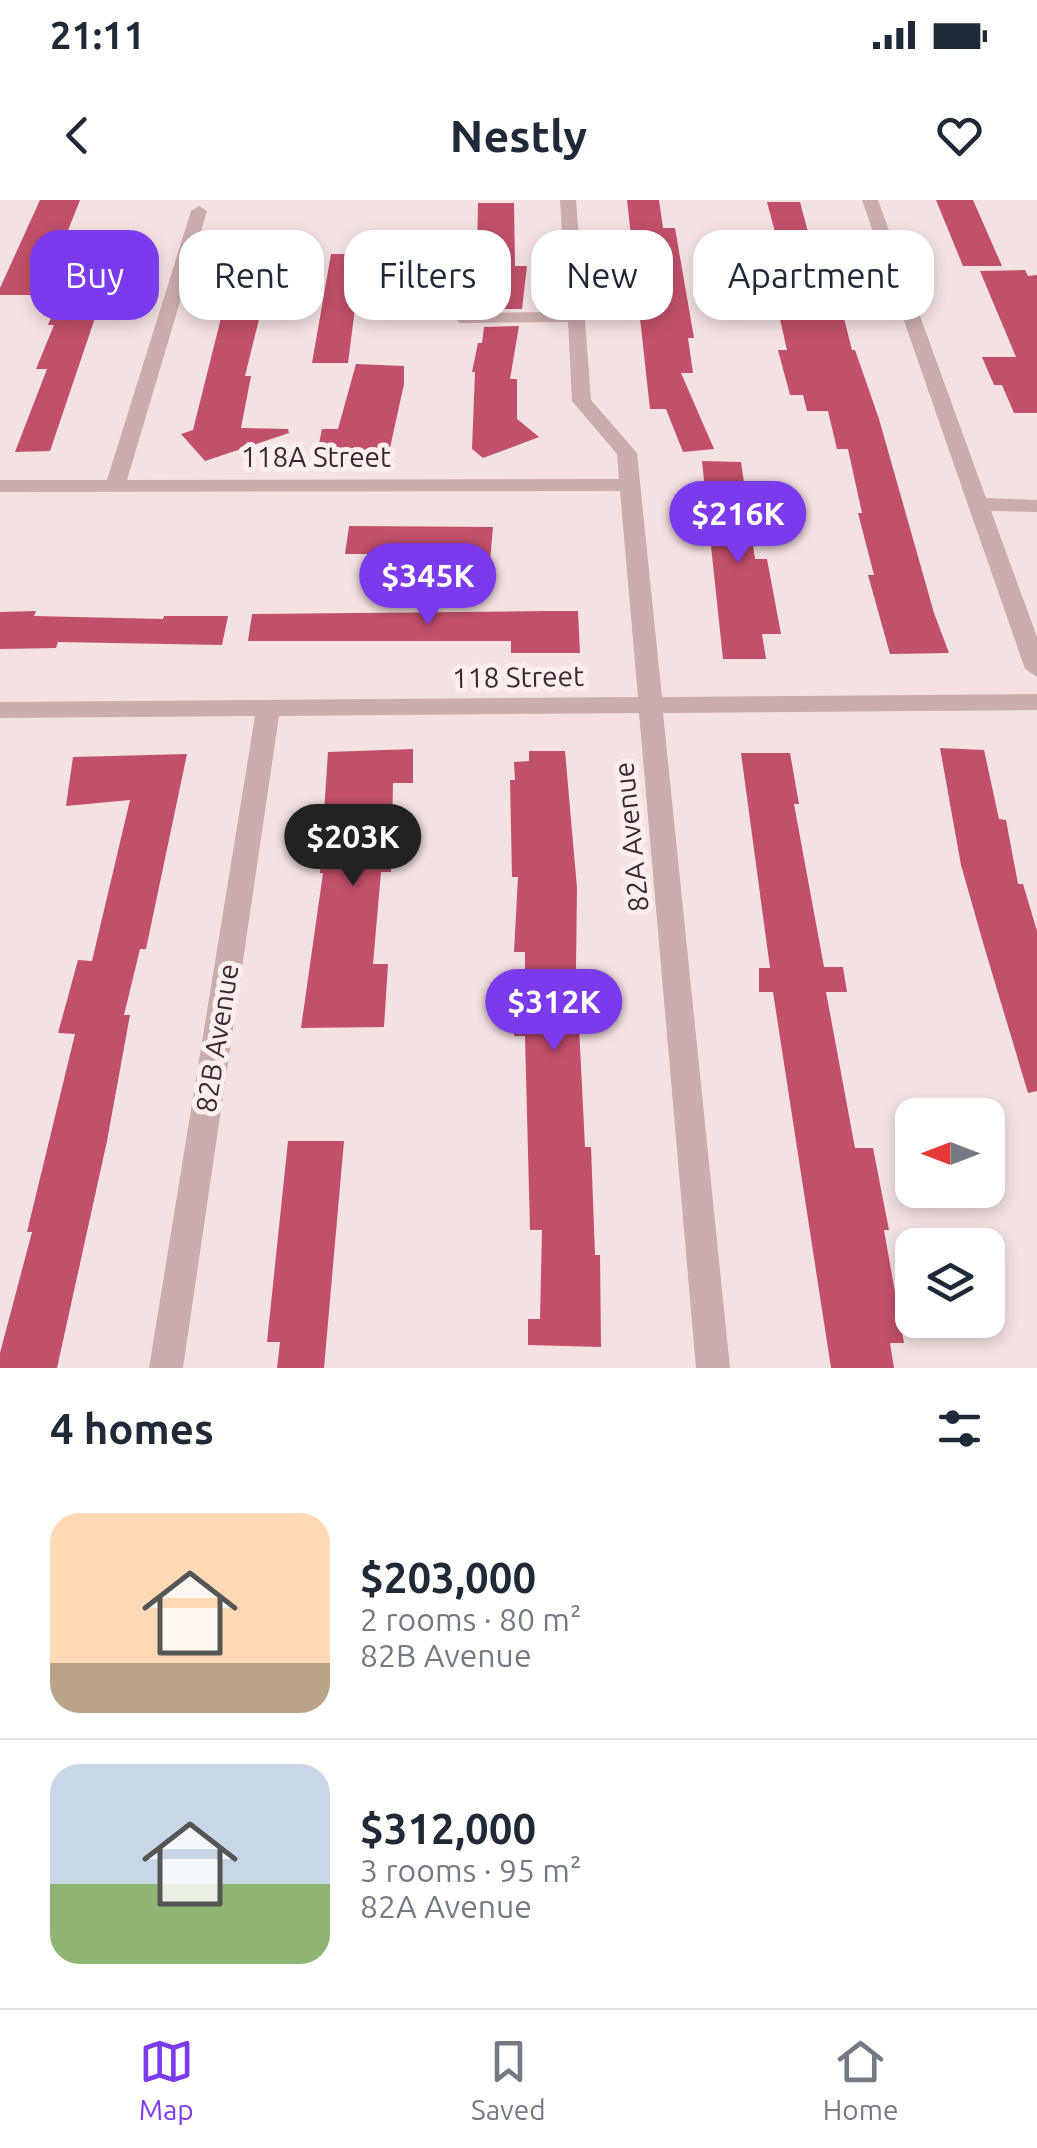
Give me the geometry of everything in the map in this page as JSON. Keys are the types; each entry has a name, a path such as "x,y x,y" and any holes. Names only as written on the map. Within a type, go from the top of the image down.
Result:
{"street":[{"name":"82A Avenue","path":"568,200 570,230"},
{"path":"870,200 1037,669"},
{"path":"116,484 199,210"},
{"name":"82A Avenue","path":"575,320 582,401 627,453 713,1368"},
{"name":"118A Street","path":"0,486 631,485"},
{"path":"977,504 1037,506"},
{"name":"118 Street","path":"0,710 1037,702"},
{"name":"82B Avenue","path":"166,1368 268,709"}],"building":[{"path":"40,200 80,200 68,230 30,230 30,295 0,295"},
{"path":"627,200 659,200 663,228 675,228 694,338 688,338 693,373 681,373 714,449 683,452 666,409 650,409 640,320 673,320 673,230 630,230"},
{"path":"936,200 973,200 1002,266 963,266"},
{"path":"767,202 800,202 807,230 774,230"},
{"path":"478,203 514,203 515,266 527,266 522,309 511,309 511,230 477,230"},
{"path":"331,254 344,254 344,320 354,320 348,363 312,363 319,320 324,320"},
{"path":"1025,270 1028,276 1037,275 1037,413 1014,413 1002,385 994,385 982,357 1016,357 980,271"},
{"path":"50,320 94,320 50,451 15,452 47,369 36,369 54,325 48,325"},
{"path":"220,320 259,320 245,376 251,376 241,428 288,429 289,433 205,461 181,434 193,430"},
{"path":"780,320 844,320 879,419 949,653 890,654 868,575 874,575 858,513 862,513 848,449 837,449 828,411 807,411 803,395 790,395 778,350 787,350"},
{"path":"519,326 510,379 517,379 517,419 539,437 483,458 472,449 472,372 478,343 482,343 484,327"},
{"path":"356,364 404,366 404,384 388,457 316,458 322,429 338,429"},
{"path":"702,461 741,462 755,559 767,559 781,634 762,634 766,659 723,659"},
{"path":"349,526 493,527 490,561 390,560 388,554 345,554"},
{"path":"36,611 34,616 228,616 222,645 58,642 56,648 0,649 0,612"},
{"path":"578,611 580,653 511,653 511,641 248,641 252,614"},
{"path":"940,748 984,750 999,819 1006,820 1018,884 1023,884 1037,931 1037,1091 1028,1093 961,865"},
{"path":"413,749 413,783 393,783 391,872 381,872 373,964 388,964 384,1027 301,1028 323,873 328,752"},
{"path":"529,751 565,751 577,888 576,967 585,1147 591,1147 595,1255 600,1255 601,1347 528,1345 528,1319 540,1319 542,1230 530,1230 525,1036 514,1036 514,1007 525,1007 525,952 514,952 518,877 512,877 510,780 515,780 514,762 529,761"},
{"path":"741,753 790,753 799,804 794,804 824,967 843,967 847,992 826,992 855,1148 873,1148 889,1230 884,1230 895,1292 895,1338 903,1338 904,1343 890,1343 894,1368 831,1368 773,992 759,992 759,968 770,968"},
{"path":"187,754 146,949 140,949 124,1015 130,1015 107,1141 57,1368 0,1368 0,1353 32,1232 27,1232 75,1034 58,1033 78,960 92,961 130,800 66,806 73,757"},
{"path":"288,1141 344,1141 324,1368 277,1368 280,1342 267,1342"}]}
